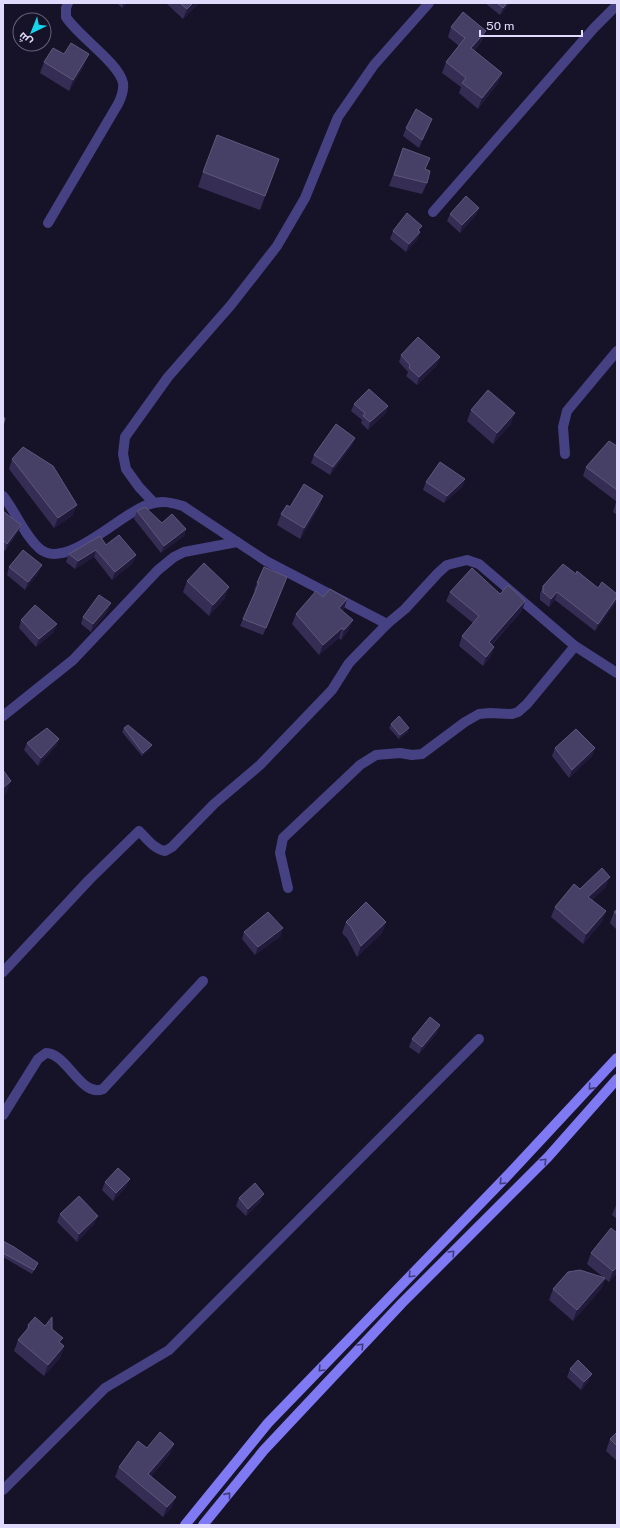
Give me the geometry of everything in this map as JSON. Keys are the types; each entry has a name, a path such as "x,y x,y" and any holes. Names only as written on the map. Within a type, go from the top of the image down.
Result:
{"main road":[{"path":"185,1525 268,1423 509,1174 617,1058"},
{"path":"203,1525 264,1450 402,1303 548,1157 617,1079"}],"street":[{"path":"48,223 118,104 123,83 115,68 66,17 66,8 68,3"},
{"path":"154,503 139,487 126,469 123,454 125,437 168,377 231,306 277,246 305,198 338,117 374,65 428,3"},
{"path":"433,212 594,28 617,5"},
{"path":"565,454 563,428 567,411 617,351"},
{"path":"3,496 33,541 40,549 52,555 63,553 80,545 145,505 168,501 183,506 266,561 387,624"},
{"path":"3,716 73,660 158,570 174,557 184,552 237,542"},
{"path":"3,972 89,880 139,831 155,847 161,850 165,851 172,847 214,804 260,765 332,690 349,663 447,565 467,560 479,564 575,646 617,674"},
{"path":"288,888 280,854 284,838 360,765 376,755 422,754 465,722 479,714 512,714 518,712 528,704 575,646"},
{"path":"3,1115 38,1059 46,1053 57,1057 90,1089 98,1091 103,1089 203,981"},
{"path":"3,1490 105,1388 169,1350 479,1038"}],"building":[{"path":"180,3 193,3 187,9"},
{"path":"497,3 507,3 503,8"},
{"path":"463,12 486,31 471,48 502,73 482,98 462,83 466,78 446,62 465,38 451,27"},
{"path":"71,43 89,54 73,80 44,62 50,52 52,52 53,48 64,54"},
{"path":"416,109 432,119 422,140 406,128"},
{"path":"217,135 279,159 265,196 203,172"},
{"path":"403,148 430,158 425,169 430,171 427,183 394,175"},
{"path":"466,196 479,208 462,225 450,214"},
{"path":"407,213 422,226 418,230 420,232 409,244 393,231"},
{"path":"418,337 440,357 419,377 409,368 410,365 401,355"},
{"path":"369,389 388,406 370,422 363,416 365,413 354,404"},
{"path":"488,390 515,413 497,433 471,410"},
{"path":"336,424 355,438 333,467 314,455"},
{"path":"609,441 617,446 617,490 586,467"},
{"path":"23,447 53,466 77,505 58,518 12,459"},
{"path":"440,462 465,479 447,496 426,482"},
{"path":"304,484 323,496 304,528 281,514 287,505 290,507"},
{"path":"145,507 162,523 172,514 186,529 164,546 137,511"},
{"path":"3,511 21,525 7,544 3,540"},
{"path":"119,535 136,555 115,572 96,550 78,561 69,554 100,536 106,545"},
{"path":"23,550 42,565 28,582 9,567"},
{"path":"204,563 229,587 213,605 187,581"},
{"path":"563,564 576,574 577,571 598,588 602,582 617,594 617,597 598,624 557,592 551,599 543,592 543,586"},
{"path":"264,567 287,577 266,628 243,619 259,583 257,583"},
{"path":"472,568 500,594 508,585 525,601 489,642 494,647 486,657 462,636 479,616 450,592"},
{"path":"330,589 347,599 339,608 353,620 344,630 342,628 323,645 296,614 316,591 323,597"},
{"path":"99,595 111,603 93,624 83,617"},
{"path":"35,605 57,624 39,639 21,620"},
{"path":"399,716 409,728 400,735 391,724"},
{"path":"128,725 152,745 143,753 124,728"},
{"path":"47,728 59,739 41,758 27,743"},
{"path":"576,729 595,748 572,770 555,748"},
{"path":"3,770 11,781 3,788"},
{"path":"602,868 610,877 588,897 606,911 586,934 555,907 574,884 580,889"},
{"path":"366,902 386,922 361,946 351,927 346,922"},
{"path":"268,912 283,928 258,947 244,932"},
{"path":"430,1017 440,1025 422,1047 412,1039"},
{"path":"118,1168 130,1179 116,1193 105,1182"},
{"path":"255,1183 264,1194 248,1209 239,1198"},
{"path":"79,1196 98,1216 79,1234 60,1214"},
{"path":"611,1228 617,1233 617,1267 613,1271 591,1253"},
{"path":"3,1241 38,1263 34,1270 3,1253"},
{"path":"580,1270 605,1278 577,1310 553,1289 568,1272"},
{"path":"35,1317 45,1326 52,1317 52,1329 63,1338 59,1342 64,1346 48,1365 18,1340"},
{"path":"578,1360 592,1374 584,1382 570,1369"},
{"path":"160,1432 174,1444 148,1474 176,1497 167,1507 119,1467 138,1441 147,1448"},
{"path":"617,1432 617,1446 610,1439"}]}
